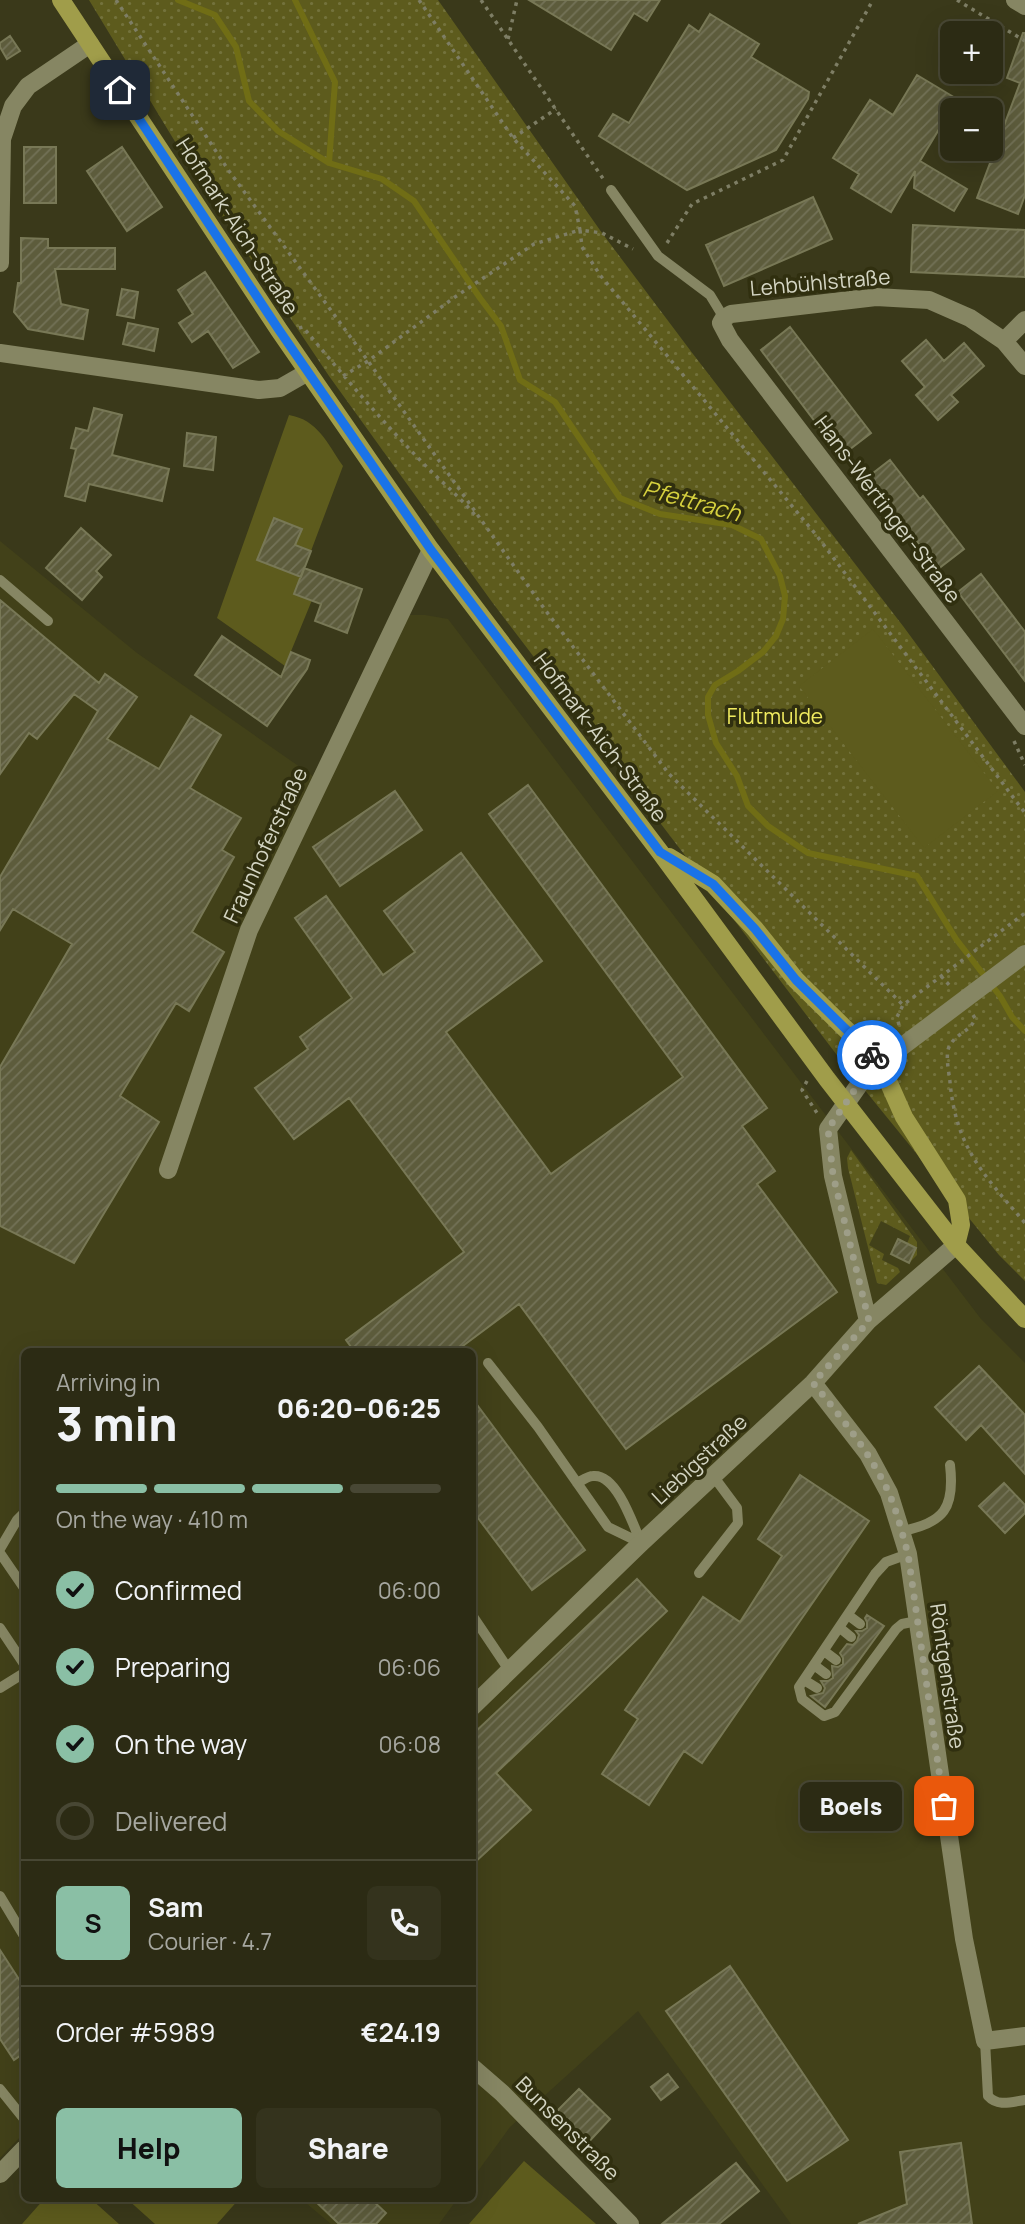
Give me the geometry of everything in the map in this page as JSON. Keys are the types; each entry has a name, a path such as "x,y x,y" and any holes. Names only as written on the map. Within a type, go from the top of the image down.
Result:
{"main road":[{"name":"Hofmark-Aich-Straße","path":"61,0 279,330 431,550 660,852 827,1079 956,1245 1025,1319"},
{"path":"660,852 713,884 755,929 796,980 880,1063 904,1117 957,1200 961,1226 956,1245"}],"street":[{"path":"1015,0 1025,6"},
{"path":"0,263 2,139 13,106 29,86 90,44"},
{"name":"Lehbühlstraße","path":"724,318 731,314 876,297 929,300 960,314 1003,341 1025,366"},
{"name":"Hans-Wertinger-Straße","path":"724,318 721,323 730,340 1025,726"},
{"path":"1003,341 1025,320"},
{"path":"0,353 259,390 280,388 308,372"},
{"name":"Fraunhoferstraße","path":"168,1170 249,930 431,550"},
{"path":"869,1321 833,1175 828,1129 860,1082 880,1063 1021,956"},
{"name":"Liebigstraße","path":"476,1702 813,1383 869,1321 956,1245"},
{"name":"Röntgenstraße","path":"813,1383 868,1454 889,1493 902,1531 908,1554 964,1939 985,2041"},
{"path":"985,2041 1025,2036"},
{"name":"Bunsenstraße","path":"476,2070 502,2093 630,2224"},
{"path":"0,2174 21,2152"}],"lane":[{"path":"611,190 658,256 710,295 724,318"},
{"path":"0,580 48,621"},
{"path":"488,1363 538,1427 608,1527 641,1543"},
{"path":"902,1531 936,1520 947,1508 953,1489 950,1465"},
{"path":"577,1483 593,1476 602,1478 622,1497 641,1543"},
{"path":"699,1573 738,1523 737,1508 714,1478"},
{"path":"21,1516 0,1551 21,1583"},
{"path":"908,1554 886,1562 875,1574 799,1687 802,1699 824,1716 835,1712 836,1703 881,1640 902,1624 917,1620"},
{"path":"848,1615 860,1624"},
{"path":"476,1621 509,1670"},
{"path":"0,1628 21,1660"},
{"path":"839,1628 852,1637"},
{"path":"824,1651 836,1660"},
{"path":"814,1665 826,1674"},
{"path":"0,1688 21,1675"},
{"path":"804,1680 817,1688"},
{"path":"0,1896 21,1931"},
{"path":"985,2041 988,2096 999,2104 1025,2100"},
{"path":"0,2089 21,2115"}],"path":[{"path":"116,0 229,171 546,611 669,774 903,1005 1025,913"},
{"path":"419,0 513,138 575,206 582,247 600,275 817,536 1025,813"},
{"path":"481,0 611,190"},
{"path":"508,39 517,0"},
{"path":"658,256 692,204 783,160 873,0"},
{"path":"957,0 1025,41"},
{"path":"513,138 556,109"},
{"path":"343,376 368,361 455,296 534,244 580,230"},
{"path":"279,330 303,327 343,376 423,463 457,493 492,535"},
{"path":"975,1018 974,1024 953,1040 948,1049 952,1109 960,1133 977,1166 1025,1223"},
{"path":"816,1063 802,1090 828,1129"}],"shaded area":[{"path":"0,541 137,653 327,786 409,615 448,619 981,1319 1025,1363 1025,2224 791,2224 638,2011 510,2127 476,2174 476,1348 21,1348 21,2136 0,2158"},
{"path":"305,2202 455,2202 439,2224 331,2224"}],"green space":[{"name":"Flutmulde","path":"89,0 438,0 602,233 903,626 1025,792 1025,1281 999,1255 846,1067 492,602 329,376 202,186"},
{"path":"289,415 315,427 343,466 311,551 295,545 301,529 274,518 257,560 301,577 312,600 285,666 217,618"},
{"path":"873,629 998,791 924,848 799,686"},
{"path":"851,1150 917,1242 917,1255 909,1263 907,1244 910,1236 881,1221 869,1245 884,1254 882,1260 898,1268 900,1272 886,1285 877,1283 848,1168 847,1158"},
{"path":"524,2161 596,2224 469,2224"},
{"path":"41,2202 94,2202 119,2224 22,2224"},
{"path":"130,2202 236,2202 217,2224 155,2224"}],"building":[{"path":"529,0 660,0 647,21 634,13 611,50"},
{"path":"710,14 759,44 751,57 809,92 808,99 776,150 687,190 599,136 613,114 629,123 689,25 699,32"},
{"path":"1025,33 1025,195 1018,214 977,198 991,161 1003,161 1003,128 1020,83 1007,78"},
{"path":"10,36 20,51 7,59 0,43"},
{"path":"917,75 955,98 940,98 940,127 920,161 967,189 954,211 914,188 915,171 891,212 851,188 859,174 833,158 870,100 893,115"},
{"path":"24,147 56,147 56,203 24,203"},
{"path":"122,147 162,207 127,231 87,171"},
{"path":"813,197 832,239 724,286 706,245"},
{"path":"913,225 1025,230 1025,277 911,272"},
{"path":"21,238 48,239 48,248 115,248 115,269 55,269 61,304 88,310 83,339 28,329 14,312 18,283 21,283"},
{"path":"205,272 259,352 233,368 208,331 192,342 179,323 193,314 178,290"},
{"path":"122,289 138,292 134,318 117,315"},
{"path":"128,323 158,329 154,351 123,344"},
{"path":"790,327 871,433 841,456 761,350"},
{"path":"926,340 944,361 964,343 984,366 951,395 958,402 938,420 916,395 925,387 902,361"},
{"path":"94,408 122,415 112,455 169,469 162,501 89,484 85,501 65,496 76,449 71,448 76,428 88,431"},
{"path":"187,433 216,437 213,470 184,466"},
{"path":"890,460 920,499 923,496 964,549 938,569 868,477"},
{"path":"274,518 302,529 295,545 311,551 301,577 257,560"},
{"path":"81,528 111,555 96,571 102,577 82,600 46,568"},
{"path":"304,568 362,589 347,633 315,621 321,604 294,594"},
{"path":"981,574 1025,632 1025,681 958,592"},
{"path":"0,600 99,683 105,674 137,697 107,739 159,769 191,716 221,735 190,788 241,818 222,850 234,857 192,932 224,952 189,1011 176,1003 120,1096 159,1122 74,1263 0,1226 0,1067 72,944 13,909 0,930 0,877 98,711 74,694 37,739 29,733 0,774"},
{"path":"222,636 281,677 291,652 310,660 307,669 267,726 195,675"},
{"path":"528,785 767,1108 742,1126 775,1171 757,1184 837,1292 626,1449 519,1304 460,1348 352,1348 346,1340 464,1252 349,1098 294,1139 255,1088 308,1049 300,1037 352,998 295,918 326,896 383,975 415,952 384,911 461,853 542,961 446,1032 551,1174 683,1077 489,814"},
{"path":"395,791 422,830 340,886 313,847"},
{"path":"898,1239 916,1248 909,1263 891,1254"},
{"path":"979,1366 1025,1415 1025,1474 981,1425 966,1440 935,1407"},
{"path":"476,1403 585,1550 532,1590 476,1515"},
{"path":"800,1475 869,1521 702,1763 684,1751 649,1805 602,1774 638,1719 625,1710 703,1597 740,1622 782,1556 758,1539"},
{"path":"1004,1483 1025,1505 1025,1513 1005,1533 979,1506"},
{"path":"637,1579 667,1611 496,1773 531,1810 476,1861 476,1731"},
{"path":"867,1615 884,1626 825,1707 811,1696 823,1693 825,1688 821,1681 833,1678 832,1666 843,1664 840,1653 847,1644 853,1645 857,1641 859,1635 856,1631 867,1628"},
{"path":"0,1950 21,1982 21,2055 14,2060 0,2039"},
{"path":"730,1966 848,2140 787,2181 666,2011"},
{"path":"668,2074 678,2087 661,2100 651,2087"},
{"path":"579,2089 610,2119 584,2147 552,2116"},
{"path":"961,2143 972,2224 858,2224 907,2204 900,2152"},
{"path":"736,2163 759,2191 719,2224 662,2224"},
{"path":"316,2202 374,2202 386,2213 376,2224 339,2224"}],"waterway":[{"name":"Pfettrach","path":"178,0 215,15 236,47 249,101 278,131 329,163 382,179 414,201 501,326 520,380 555,402 620,498 660,514 732,525 761,539 780,576 785,596 783,619 776,636 763,652 715,685 708,697 708,715 716,743 737,776 748,806 768,826 808,853 917,876 956,939 1025,1031"},
{"path":"295,0 335,82 329,163"}],"way so far":[{"path":"872,1055 880,1063 860,1082 828,1129 833,1175 869,1321 813,1383 868,1454 889,1493 902,1531 908,1554 944,1806"}],"place":[{"name":"Boels","path":"944,1806"}],"route":[{"path":"120,90 279,330 431,550 660,852 713,884 755,929 796,980 872,1055"}]}
